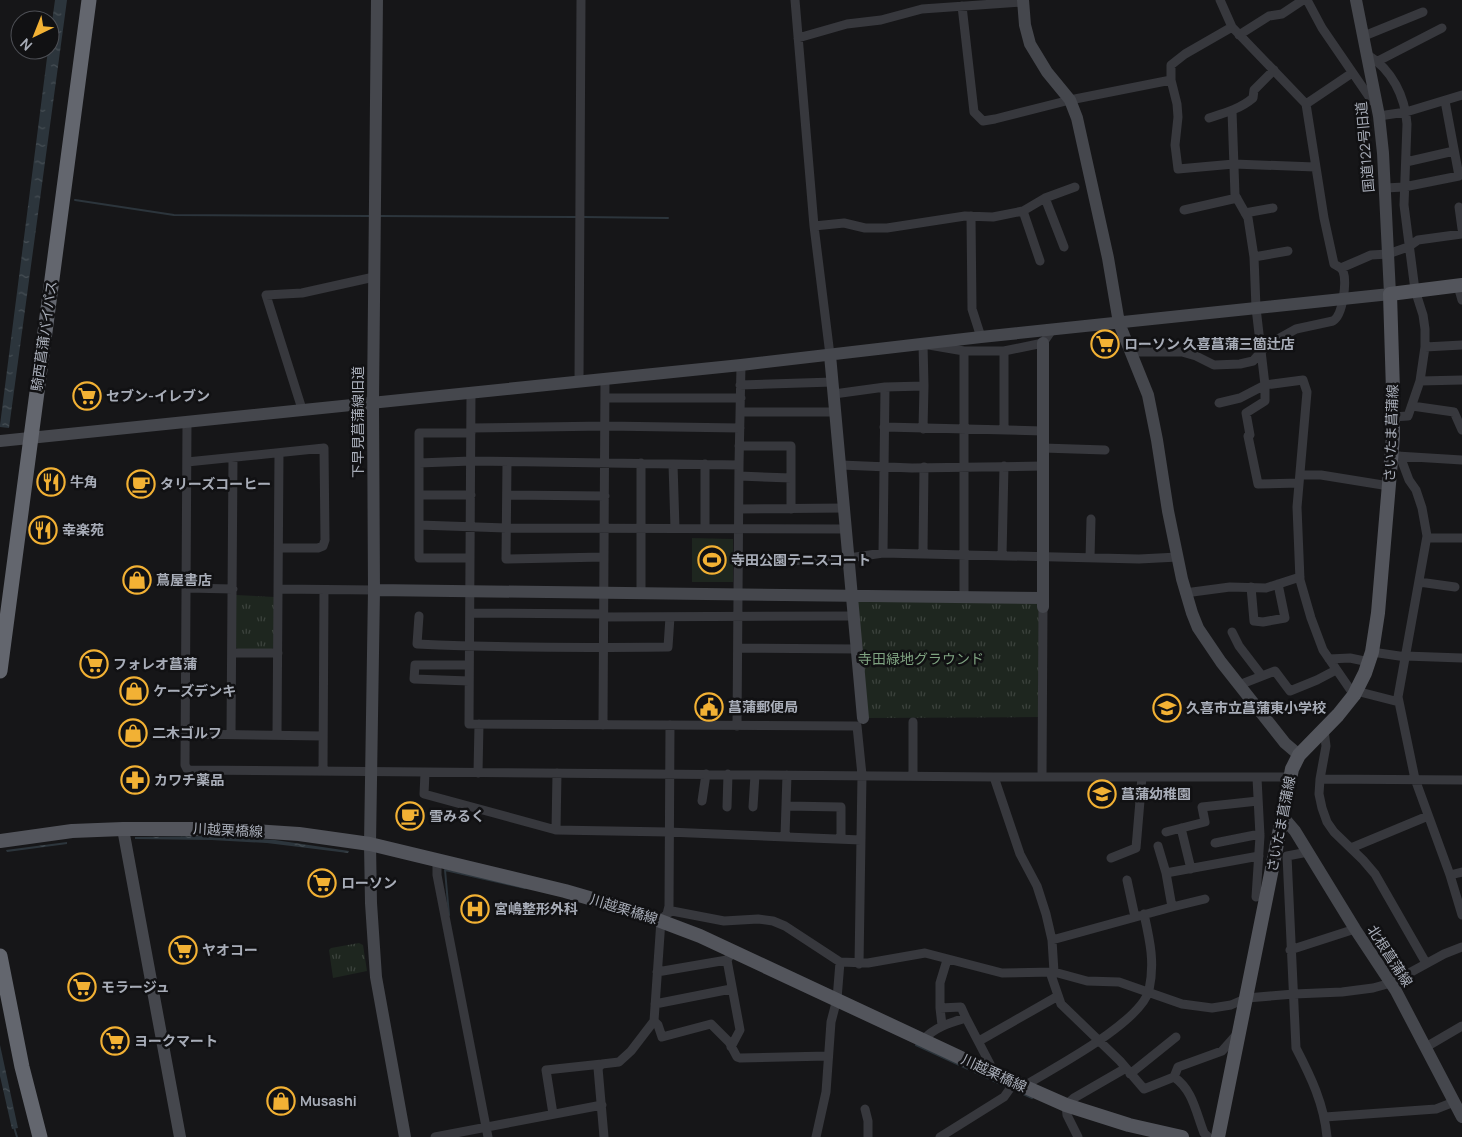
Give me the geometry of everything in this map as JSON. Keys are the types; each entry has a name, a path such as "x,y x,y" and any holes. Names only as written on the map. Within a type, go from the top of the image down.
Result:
{"highway":[{"name":"騎西菖蒲バイパス","path":"0,671 25,438 78,0"},
{"name":"騎西菖蒲バイパス","path":"0,592 25,438 89,0"},
{"path":"0,956 22,1067 40,1137"},
{"path":"0,1006 30,1137"}],"main road":[{"path":"1390,294 1460,285"},
{"name":"さいたま菖蒲線","path":"1218,1137 1292,769 1299,755 1338,715 1355,693 1370,657 1378,613 1389,486 1396,455 1390,294"},
{"name":"川越栗橋線","path":"0,841 72,831 123,829 180,828 300,834 370,844 565,891 664,917 730,955 837,999 1019,1085 1066,1105 1129,1126 1182,1137"}],"street":[{"name":"下早見菖蒲線旧道","path":"377,0 373,402 374,590 370,844 374,959 405,1137"},
{"path":"579,381 581,0"},
{"path":"795,0 814,226 834,388 863,718"},
{"path":"1131,352 1182,352 1196,356 1214,365 1226,366 1253,361 1260,351 1282,336 1296,329 1336,319 1340,313 1343,298 1343,272 1341,268 1334,264 1315,167 1306,104 1232,28 1220,0"},
{"path":"1239,34 1269,16 1282,14 1303,0"},
{"path":"1307,0 1322,28 1352,73 1372,101 1377,101"},
{"name":"国道122号旧道","path":"1356,0 1364,36 1373,58 1385,188 1390,294"},
{"path":"798,38 847,24 881,20 922,9 1023,1 1025,24 1033,49 1047,72 1063,89 1070,100 1076,118 1098,209 1119,323 1148,394 1168,511 1185,593 1198,628 1210,647 1285,742 1299,755"},
{"path":"962,6 974,112 983,121 1070,100 1171,80"},
{"path":"1364,36 1423,12"},
{"path":"1232,28 1185,54 1171,65 1171,80 1178,117 1175,145 1178,169 1234,164 1315,167"},
{"path":"1394,417 1408,416 1420,381 1425,346 1422,314 1415,290 1408,247 1404,186 1406,112 1402,95 1397,85 1373,58 1442,28"},
{"path":"1209,118 1245,105 1253,98 1254,90 1274,70"},
{"path":"1306,104 1352,73"},
{"path":"1379,116 1406,112 1462,95"},
{"path":"1385,188 1459,176 1444,101"},
{"path":"1232,111 1237,198 1248,218 1254,257 1256,308 1265,385 1265,401 1246,413 1250,435 1248,436 1258,484 1321,475 1389,486"},
{"path":"1406,162 1454,151"},
{"path":"814,226 844,223 865,228 887,228 971,216 993,217 1023,211 1045,198 1075,187"},
{"path":"1045,198 1064,247"},
{"path":"1184,210 1237,198"},
{"path":"1459,207 1462,229"},
{"path":"1245,213 1273,208"},
{"path":"1023,211 1040,261"},
{"path":"971,216 972,309 981,337"},
{"path":"1341,268 1371,255 1388,254 1408,247 1418,240 1462,234"},
{"path":"1254,257 1288,251"},
{"path":"302,409 266,295 302,293 374,277"},
{"path":"1460,285 1462,300"},
{"path":"0,441 741,365 981,337 1390,294"},
{"path":"1042,777 1043,343 1052,330"},
{"path":"923,344 964,351 1004,351 1043,343"},
{"path":"923,344 923,429"},
{"path":"1425,346 1462,345"},
{"path":"964,351 964,596"},
{"path":"1004,351 1004,429"},
{"path":"737,726 741,365"},
{"path":"603,725 605,378"},
{"path":"1220,403 1240,398 1265,385 1303,380 1306,392 1296,526 1300,577 1311,618 1323,650 1336,670 1355,693 1398,702"},
{"path":"1420,381 1462,380"},
{"path":"740,385 834,388 924,386"},
{"path":"883,553 885,387"},
{"path":"471,392 469,724 857,726 862,775 859,964"},
{"path":"605,398 741,398"},
{"path":"1412,406 1454,412 1462,430"},
{"path":"740,412 836,412"},
{"path":"187,423 185,765 190,770 1142,778 1290,777"},
{"path":"470,558 419,558 419,432 605,426 740,428"},
{"path":"884,427 1043,431"},
{"path":"739,446 792,446 791,509"},
{"path":"188,462 324,448 323,546 318,548 279,548"},
{"path":"1043,448 1105,450"},
{"path":"277,734 279,453"},
{"path":"1396,455 1462,460"},
{"path":"1396,455 1416,490 1422,508 1427,538 1398,702 1415,779 1450,875 1462,916"},
{"path":"231,734 233,458"},
{"path":"419,464 471,461 739,465"},
{"path":"507,462 506,558 604,557"},
{"path":"641,464 641,593"},
{"path":"673,464 674,528"},
{"path":"705,528 706,464"},
{"path":"841,465 924,467 1043,466"},
{"path":"1002,556 1004,466"},
{"path":"923,553 924,467"},
{"path":"739,476 791,478"},
{"path":"419,495 471,495"},
{"path":"507,495 605,496"},
{"path":"738,509 845,508"},
{"path":"1090,558 1091,519"},
{"path":"419,526 846,529"},
{"path":"1427,538 1462,538"},
{"path":"738,560 842,561 849,558 883,553 964,554 1043,558 1139,559 1178,557"},
{"path":"1185,593 1230,587 1266,588 1300,577"},
{"path":"1419,582 1455,587"},
{"path":"1251,588 1254,620 1263,622 1285,618 1278,584"},
{"path":"187,588 233,589"},
{"path":"278,589 964,596 1042,603"},
{"path":"323,771 324,590"},
{"path":"470,613 670,617 854,616"},
{"path":"419,616 417,644 603,648 668,647 670,617"},
{"path":"1232,632 1262,676"},
{"path":"738,648 857,649"},
{"path":"232,654 278,653"},
{"path":"1329,659 1370,657 1462,658"},
{"path":"469,664 414,665 414,679 469,681"},
{"path":"1239,685 1275,671 1290,691 1336,670"},
{"path":"912,776 913,722"},
{"path":"478,724 478,773"},
{"path":"553,1114 546,1070 619,1062 654,1021 657,972 664,917 670,906 668,832 670,725"},
{"path":"1324,730 1326,746 1320,778 1320,794 1327,822 1334,832 1375,874 1426,963"},
{"path":"185,734 323,736"},
{"path":"425,773 424,794 556,830 668,832 861,840"},
{"path":"556,830 558,773"},
{"path":"702,800 706,774"},
{"path":"727,807 728,774"},
{"path":"753,807 755,775"},
{"path":"785,836 787,775"},
{"path":"994,777 1020,854 1037,886 1046,914 1052,940 1052,972 1060,1004 1144,1089 1174,1077 1178,1066 1222,1051 1240,1030"},
{"path":"1111,858 1136,848 1142,778"},
{"path":"1256,897 1260,834 1257,778"},
{"path":"1320,778 1462,780"},
{"path":"1166,832 1205,822 1202,807 1258,801"},
{"path":"786,806 841,807 841,838"},
{"path":"1351,848 1428,816"},
{"name":"北根菖蒲線","path":"1283,817 1308,852 1355,929 1391,983 1462,1117"},
{"path":"1181,828 1192,869"},
{"path":"123,829 180,1137"},
{"path":"1215,844 1260,834"},
{"path":"1158,846 1166,873 1172,907"},
{"path":"1308,852 1287,856 1296,1048 1311,1079 1325,1117 1327,1137"},
{"path":"1166,873 1259,856"},
{"path":"437,860 437,875 488,1137"},
{"path":"1450,875 1462,872"},
{"path":"940,1137 1004,1098 1019,1085 1029,1082 1098,1041 1138,1010 1149,992 1153,953 1127,880"},
{"path":"1052,940 1205,899"},
{"path":"664,917 672,912 724,921 758,919 772,921 785,926 840,962 859,964 925,954 1002,973 1052,972 1087,981 1125,983 1182,1004 1212,1008 1231,1005 1247,998 1355,991 1391,983 1426,963 1462,947"},
{"path":"1290,950 1355,929"},
{"path":"657,972 730,955 731,989 740,1030 732,1046"},
{"path":"942,1025 940,982 947,960"},
{"path":"816,1137 826,1092 831,1022 837,999 840,962"},
{"path":"655,1004 731,989"},
{"path":"979,1041 1058,996"},
{"path":"940,1008 961,1007 990,1064 989,1071"},
{"path":"923,1040 942,1025 966,1018"},
{"path":"654,1021 658,1025 662,1037 711,1024 729,1042 737,1057 740,1058 828,1056"},
{"path":"1426,1047 1462,1026"},
{"path":"1078,1137 1066,1115 1066,1105 1074,1098 1128,1071 1176,1037"},
{"path":"602,1064 598,1068 604,1137"},
{"path":"1174,1077 1183,1083 1191,1096 1204,1133 1208,1137"},
{"path":"1325,1117 1436,1109 1454,1102"},
{"path":"435,1137 602,1105"},
{"path":"865,1110 868,1121 868,1137"}],"green space":[{"name":"寺田公園テニスコート","path":"692,538 733,539 733,582 692,582"},
{"path":"236,595 275,597 274,647 270,651 240,650 235,647"},
{"name":"寺田緑地グラウンド","path":"856,597 1040,601 1040,717 867,718"},
{"path":"359,943 363,945 367,971 333,978 329,950"}],"water":[{"path":"55,0 67,0 60,52 60,10 54,10"},
{"path":"47,60 59,60 9,428 0,427"},
{"path":"212,836 275,840 349,851 348,853 267,843 135,839 135,837"},
{"path":"67,842 67,844 7,852 6,850"},
{"path":"0,1045 18,1128 12,1129 0,1076"}],"waterway":[{"path":"75,200 174,215 369,216"},
{"path":"379,216 577,217"},
{"path":"584,217 668,218"},
{"path":"449,915 445,870 525,888"},
{"path":"916,1045 1007,1087"},
{"path":"1014,1090 1032,1098"},
{"path":"14,1127 17,1137"}],"place":[{"name":"ローソン 久喜菖蒲三箇辻店","path":"1105,344"},
{"name":"セブン-イレブン","path":"87,396"},
{"name":"牛角","path":"51,482"},
{"name":"タリーズコーヒー","path":"141,484"},
{"name":"幸楽苑","path":"43,530"},
{"name":"寺田公園テニスコート","path":"712,560"},
{"name":"蔦屋書店","path":"137,580"},
{"name":"フォレオ菖蒲","path":"94,664"},
{"name":"ケーズデンキ","path":"134,691"},
{"name":"菖蒲郵便局","path":"709,707"},
{"name":"久喜市立菖蒲東小学校","path":"1167,708"},
{"name":"二木ゴルフ","path":"133,733"},
{"name":"カワチ薬品","path":"135,780"},
{"name":"菖蒲幼稚園","path":"1102,794"},
{"name":"雪みるく","path":"410,816"},
{"name":"ローソン","path":"322,883"},
{"name":"宮嶋整形外科","path":"475,909"},
{"name":"ヤオコー","path":"183,950"},
{"name":"モラージュ","path":"82,987"},
{"name":"ヨークマート","path":"115,1041"},
{"name":"Musashi","path":"281,1101"}]}
